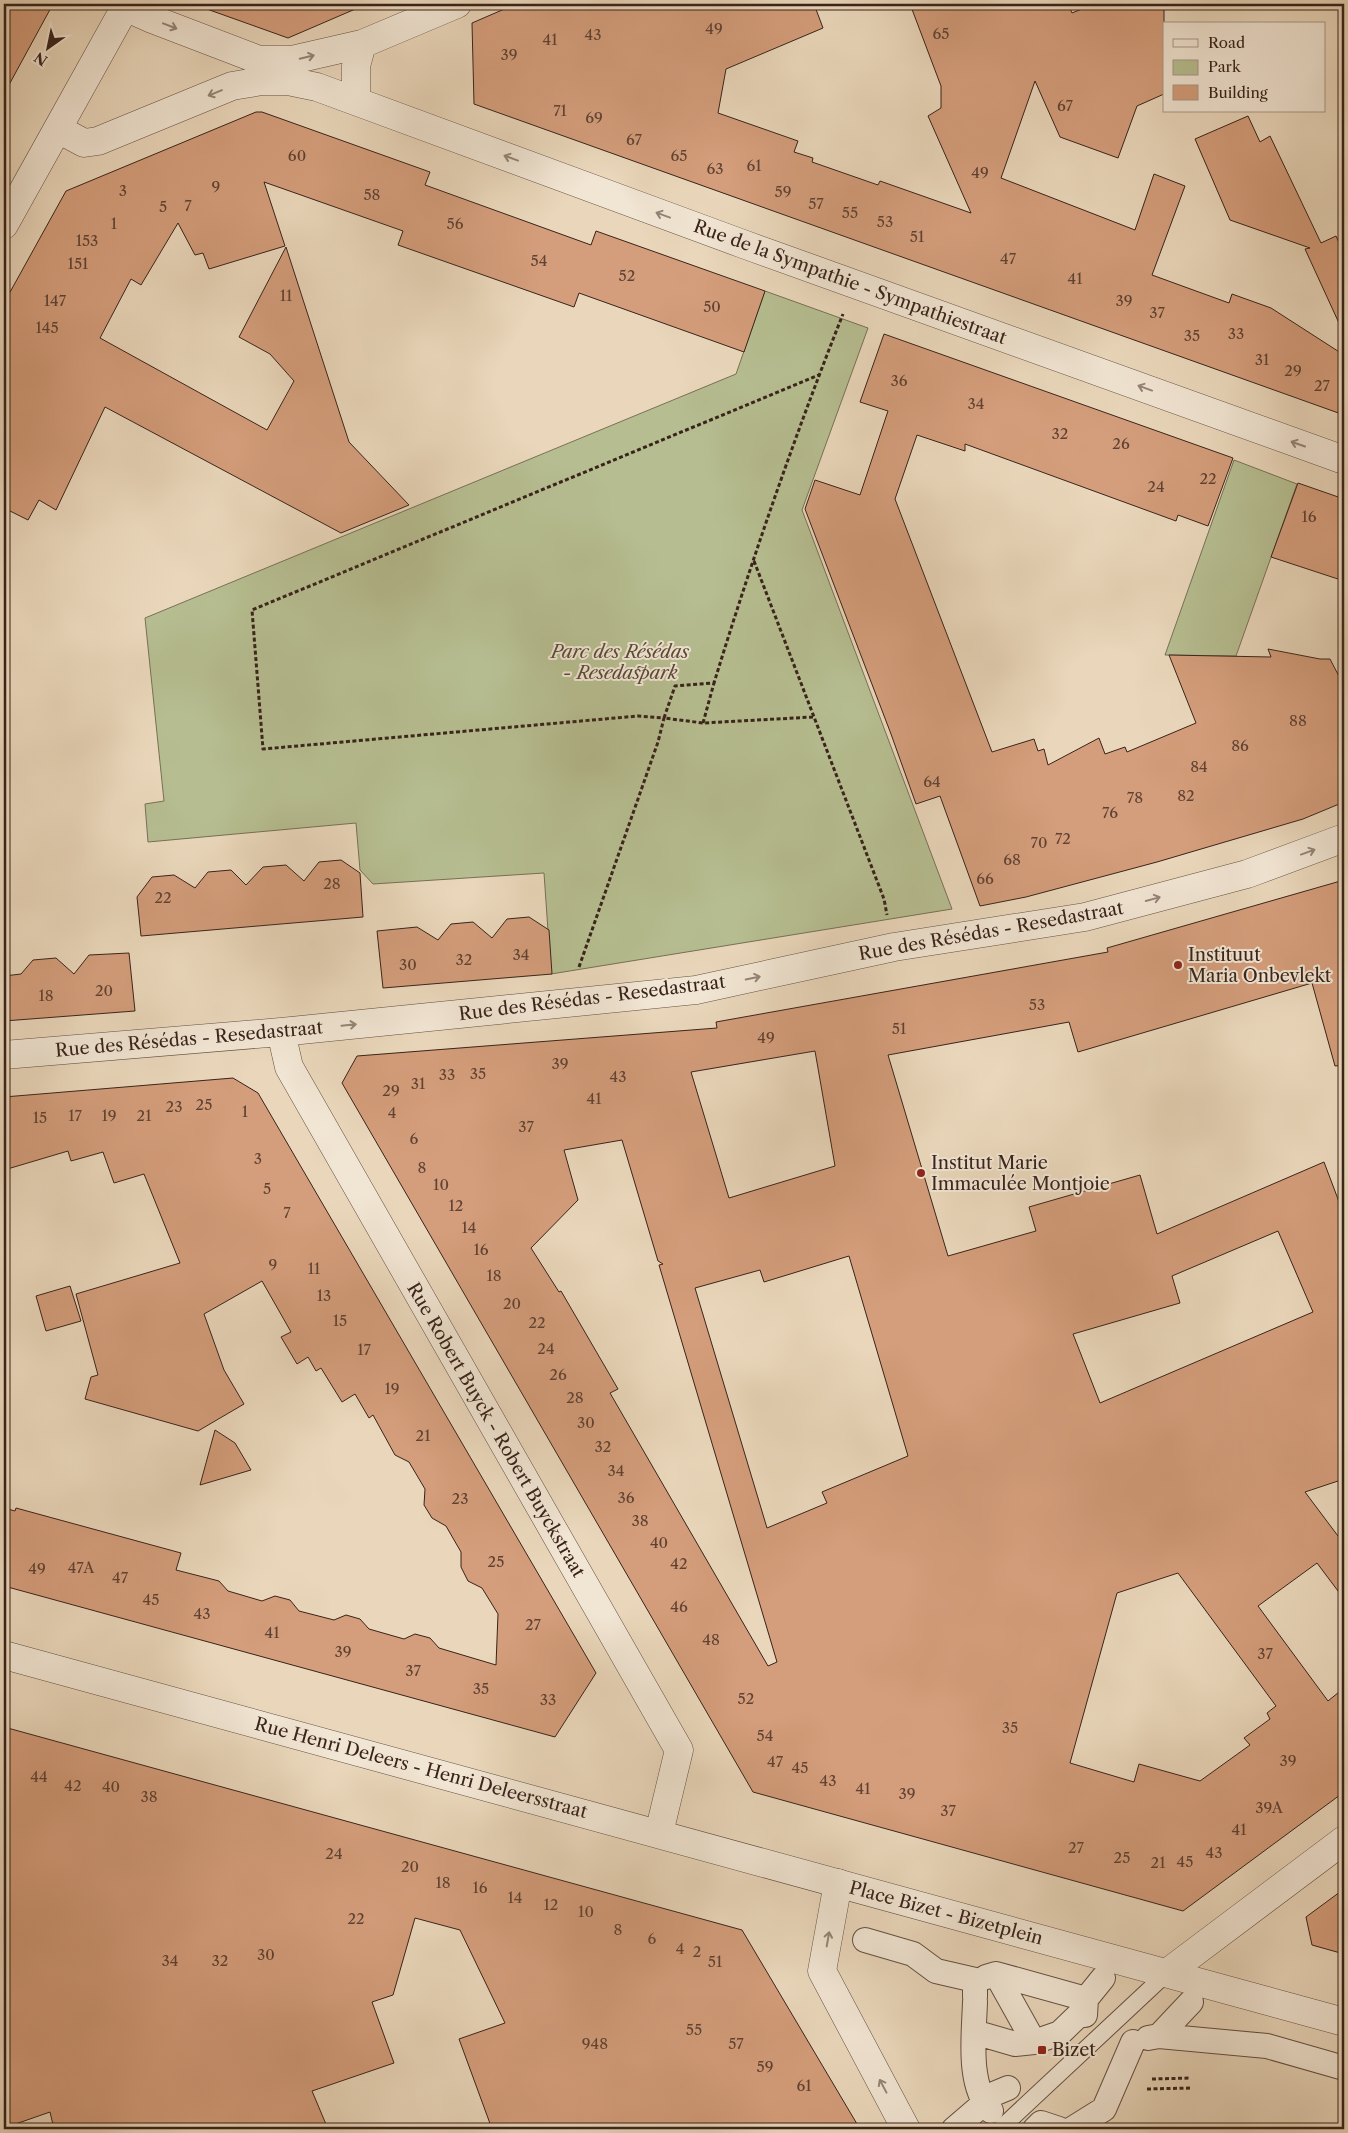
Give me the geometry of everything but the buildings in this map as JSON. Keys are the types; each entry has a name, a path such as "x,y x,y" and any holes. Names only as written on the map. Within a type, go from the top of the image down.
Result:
{"street":[{"path":"58,128 84,143 98,141 232,86 260,70 292,60 362,44 457,4"},
{"path":"6,218 126,5"},
{"name":"Rue de la Sympathie - Sympathiestraat","path":"126,5 260,70 288,81 317,87 734,241 1344,460"},
{"path":"356,101 356,66 362,44"},
{"name":"Rue des Résédas - Resedastraat","path":"4,1055 281,1032 696,990 894,947 1085,917 1247,874 1344,838"},
{"name":"Rue Robert Buyck - Robert Buyckstraat","path":"281,1032 289,1067 679,1750 659,1833"},
{"name":"Rue Henri Deleers - Henri Deleersstraat","path":"4,1655 838,1883"},
{"path":"1167,1974 1344,1840"},
{"name":"Place Bizet - Bizetplein","path":"906,2129 822,1971 838,1883 1344,2022"},
{"path":"865,1940 913,1954 936,1971 980,1988 1085,2008"},
{"path":"974,2032 1016,2044 1034,2042 1060,2033 1085,2008 1103,1978"},
{"path":"980,1988 974,2032 974,2068 992,2115"},
{"path":"980,1988 1034,2042"},
{"path":"1072,2129 1104,2109 1128,2069 1191,2002"},
{"path":"1159,2036 1267,2046 1344,2068"},
{"path":"992,2115 996,2093 1008,2088"},
{"path":"954,2129 992,2115"},
{"path":"1035,2129 1041,2123 1059,2129"}],"lane":[{"path":"992,2115 1167,1974"}],"path":[{"path":"702,723 754,561 819,375 855,283"},
{"path":"813,717 702,723 638,716 263,749 252,610 819,375"},
{"path":"754,561 884,899 894,947"},
{"path":"568,1003 658,742 675,686 714,684"},
{"path":"1128,2069 1191,2078"},
{"path":"1128,2069 1192,2088"}],"green space":[{"name":"Parc des Résédas - Resedaspark","path":"765,291 868,328 802,510 952,909 551,974 544,873 373,884 360,870 356,823 148,842 145,804 164,801 145,618 736,374"},
{"path":"1234,460 1297,484 1236,656 1165,655"}],"place":[{"name":"Instituut Maria Onbevlekt","path":"1178,965"},
{"name":"Institut Marie Immaculée Montjoie","path":"921,1173"},
{"name":"Bizet","path":"1042,2050"}]}
